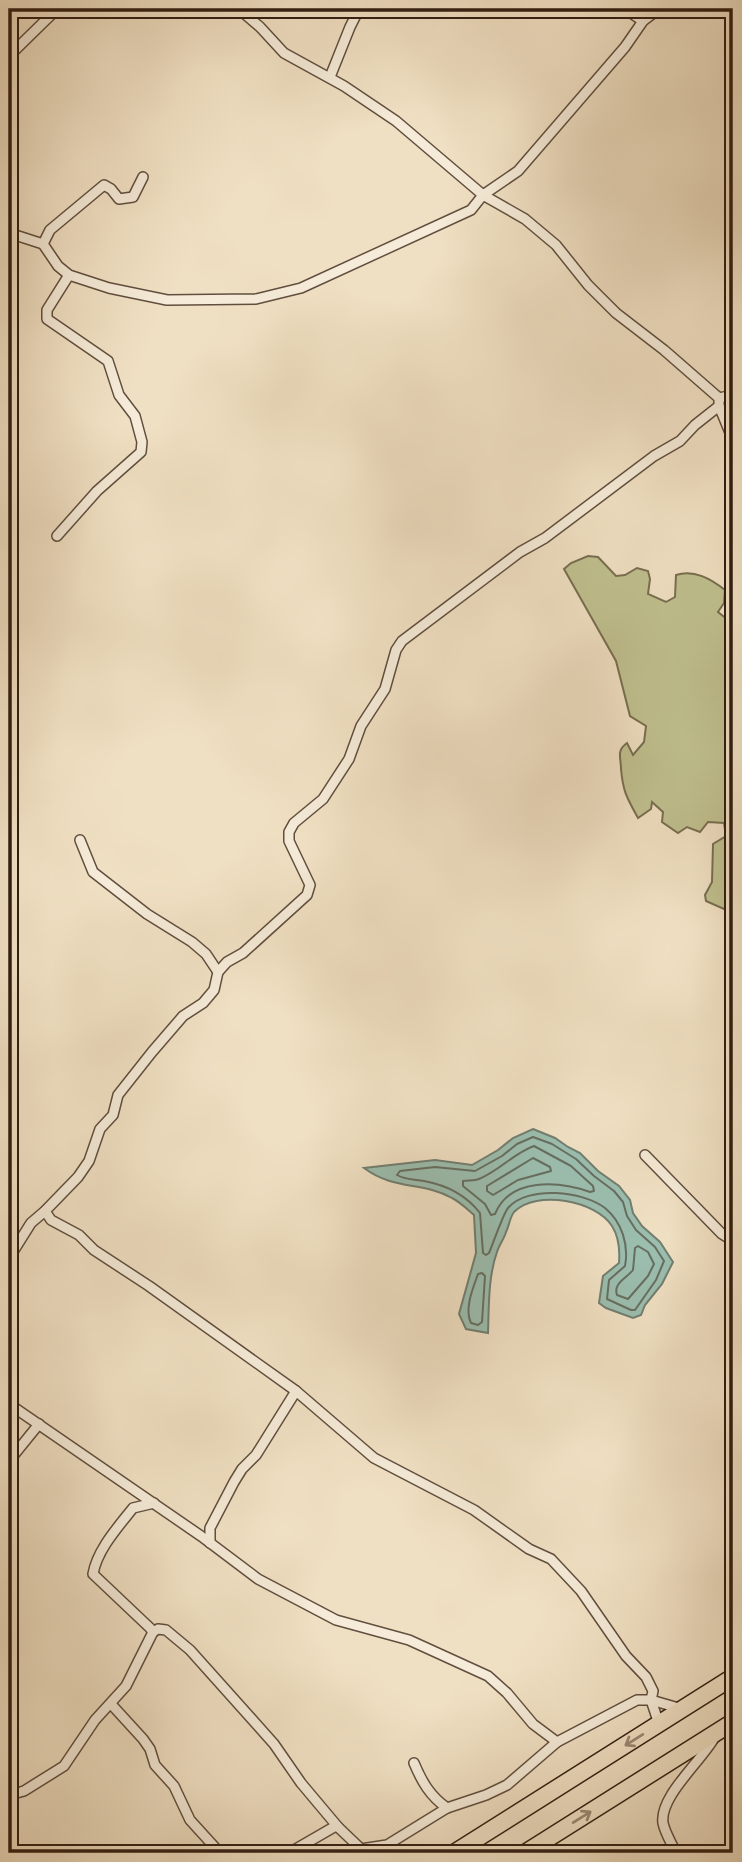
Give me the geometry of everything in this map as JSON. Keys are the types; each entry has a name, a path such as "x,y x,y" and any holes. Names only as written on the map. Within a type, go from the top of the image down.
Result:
{"highway":[{"path":"454,1853 733,1677"},
{"path":"525,1853 733,1721"}],"street":[{"path":"9,56 57,9"},
{"path":"239,9 284,53 330,77 396,121 483,195 525,219 556,244 588,285 616,313 664,350 719,402 733,440"},
{"path":"330,77 349,27 359,9"},
{"path":"625,9 643,22"},
{"path":"9,233 43,244 58,266 69,275 109,288 167,300 256,299 301,288 471,210 483,195 518,171 625,47 643,22 659,9"},
{"path":"43,244 50,230 103,185 111,188 119,198 134,197 142,177"},
{"path":"57,536 97,491 141,452 142,442 135,416 119,395 108,361 47,319 47,310 69,275"},
{"path":"10,1254 31,1223 78,1177 89,1161 100,1129 113,1115 118,1095 183,1016 203,1003 214,990 218,972 307,895 310,885 289,841 289,832 294,823 330,791 349,759 361,726 385,689 396,650 402,641 491,573 545,538 654,456 680,441 719,402 733,395"},
{"path":"80,840 93,872 124,898 192,942 206,954 218,972"},
{"path":"645,1155 722,1234 733,1241"},
{"path":"46,1211 51,1220 79,1235 94,1250 296,1391 374,1458 474,1510 529,1549 551,1559 581,1591 626,1656 646,1677 653,1691 651,1700 659,1724"},
{"path":"210,1543 210,1528 234,1482 256,1455 296,1391"},
{"path":"9,1404 154,1503 258,1579 335,1620 409,1640 488,1676 507,1693 533,1724 557,1742"},
{"path":"9,1461 39,1424"},
{"path":"153,1632 93,1574 94,1564 133,1508 154,1503"},
{"path":"9,1795 24,1791 64,1766 95,1720 126,1686 153,1632 158,1629 166,1630 190,1650 274,1744 301,1783 338,1827 361,1849 387,1844 447,1808 507,1785 557,1742 637,1700 651,1700 682,1710"},
{"path":"111,1704 144,1739 155,1765 174,1786 190,1820 220,1853"},
{"path":"676,1853 663,1822 666,1806 682,1779 710,1747 719,1731"},
{"path":"414,1763 423,1784 447,1808"},
{"path":"289,1853 326,1830 338,1827"}],"green space":[{"path":"588,556 598,557 616,576 625,575 637,568 648,571 648,594 666,602 675,597 676,575 683,573 702,576 725,590 724,603 718,612 733,624 733,898 724,909 706,901 705,895 712,882 713,844 726,836 724,823 708,822 700,832 687,827 678,833 662,822 663,812 652,802 651,809 638,818 626,795 620,752 627,743 633,755 644,742 646,726 630,716 616,661 564,569"}],"water":[{"path":"533,1129 580,1153 598,1171 619,1186 630,1200 633,1213 642,1226 660,1242 673,1262 641,1315 633,1318 599,1303 603,1276 619,1263 616,1235 604,1217 593,1210 566,1201 536,1201 514,1212 498,1249 489,1292 488,1333 466,1329 459,1314 476,1253 474,1215 441,1193 387,1180 364,1168 435,1160 472,1165 513,1138"}]}
